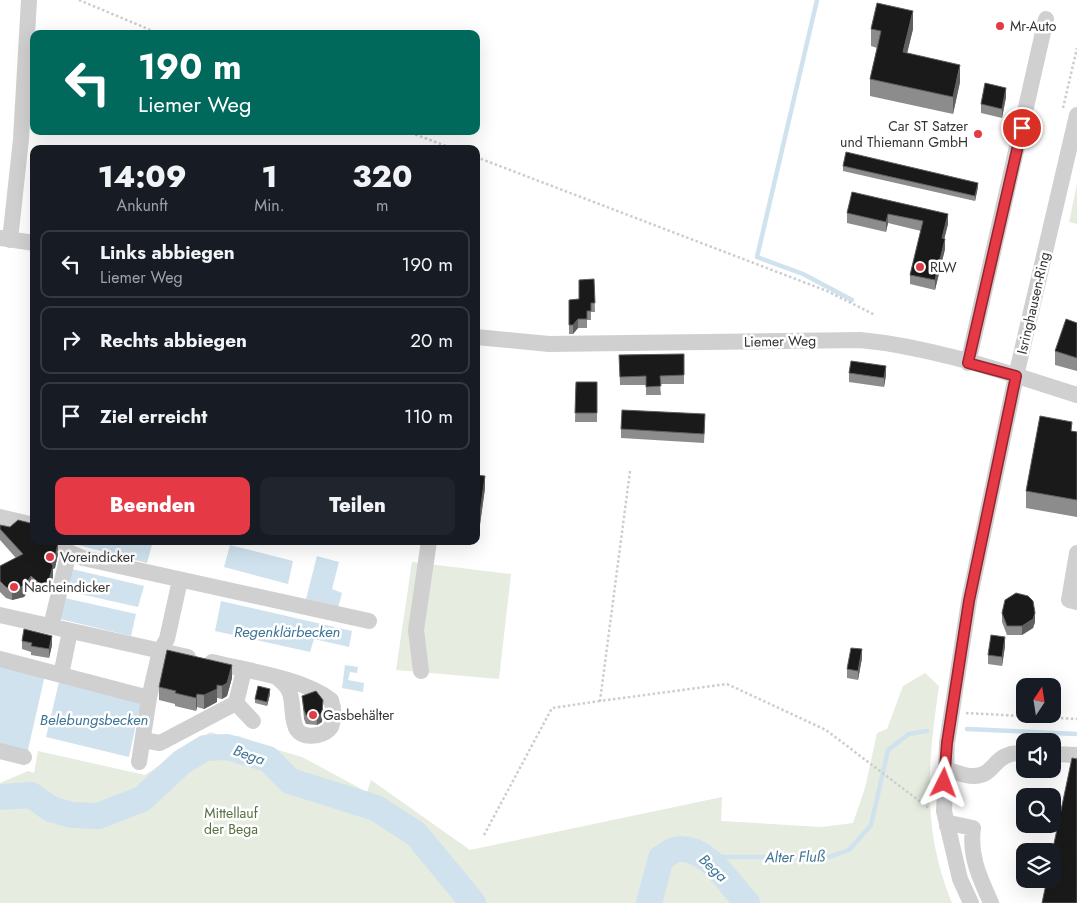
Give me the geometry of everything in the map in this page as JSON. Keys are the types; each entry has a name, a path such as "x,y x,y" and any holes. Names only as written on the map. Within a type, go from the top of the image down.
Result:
{"street":[{"path":"29,0 21,139 5,239 30,242"},
{"path":"968,363 1046,19"},
{"name":"Isringhausen-Ring","path":"971,903 960,879 946,818 945,769 952,712 969,601 1016,376 1077,116"},
{"name":"Liemer Weg","path":"480,337 549,344 860,340 910,348 1016,376 1077,395"},
{"path":"0,517 30,524"},
{"path":"421,671 416,630 428,545"},
{"path":"50,626 65,547 83,558 369,621"},
{"path":"1077,552 1069,600 1077,602"},
{"path":"139,762 149,698 160,652 167,639 180,580"},
{"path":"0,614 279,679"},
{"path":"61,675 70,631"},
{"path":"0,659 149,698"},
{"path":"142,740 160,743 236,703 244,670"},
{"path":"236,703 253,722"},
{"path":"0,751 24,756"},
{"path":"945,769 975,776 990,771 996,761 1011,752 1016,752"},
{"path":"1061,755 1077,756"},
{"path":"946,818 954,824 973,828 970,845 976,869 991,903"}],"path":[{"path":"79,0 150,30"},
{"path":"417,135 443,145"},
{"path":"480,159 827,291 875,316"},
{"path":"600,702 630,471"},
{"path":"484,835 552,708 727,684 826,730 927,808 946,818"},
{"path":"952,712 1077,719"}],"green space":[{"path":"1077,184 1077,224 1069,222"},
{"path":"412,562 511,574 499,679 396,670"},
{"name":"Mittellauf der Bega","path":"925,673 939,686 930,769 931,822 942,875 952,903 0,903 0,783 28,771 34,773 38,751 145,775 210,732 223,736 239,736 302,757 367,792 371,780 470,850 722,797 721,821 822,827 853,823 865,788 877,733 887,729 903,686"}],"water":[{"path":"78,545 152,545 147,563"},
{"path":"230,545 293,561 288,584 224,567"},
{"path":"317,556 339,562 332,589 342,593 338,608 306,599"},
{"path":"72,569 144,586 138,607 67,591"},
{"path":"65,598 136,614 131,636 60,619"},
{"name":"Regenklärbecken","path":"221,601 352,631 349,647 314,639 310,652 215,631"},
{"path":"0,665 45,675 27,754 0,748"},
{"path":"345,665 358,667 357,673 350,672 348,680 364,683 363,692 342,688"},
{"name":"Belebungsbecken","path":"59,682 141,702 129,757 46,737"}],"building":[{"path":"877,3 913,11 903,52 960,65 953,97 870,79 881,31 871,29"},
{"path":"985,83 1006,88 1002,109 981,104"},
{"path":"846,152 978,183 975,196 843,166"},
{"path":"852,192 948,214 942,238 945,239 935,280 910,275 923,221 888,214 886,222 847,213"},
{"path":"594,279 595,303 591,303 591,311 587,311 587,319 578,319 573,325 569,325 569,300 579,299 579,280"},
{"path":"1066,319 1077,323 1077,358 1055,351"},
{"path":"684,354 684,375 660,376 661,386 646,387 646,376 620,377 619,355"},
{"path":"851,361 886,366 884,378 849,373"},
{"path":"576,382 597,382 597,413 575,413"},
{"path":"622,410 705,414 704,434 621,429"},
{"path":"1040,416 1072,422 1071,431 1077,432 1077,500 1026,491"},
{"path":"480,475 485,476 480,512"},
{"path":"18,520 30,523 30,545 58,545 55,557 49,561 53,566 48,583 39,583 31,576 24,586 12,589 6,587 0,581 0,566 23,554 0,529 0,525 10,527"},
{"path":"1016,593 1028,596 1033,601 1035,613 1033,619 1022,626 1007,626 1002,613 1005,600"},
{"path":"24,629 52,636 49,649 31,646 32,643 22,641"},
{"path":"991,635 1005,637 1002,657 988,655"},
{"path":"851,648 862,649 858,671 847,669"},
{"path":"167,650 232,665 227,683 222,686 217,685 217,689 204,695 197,694 196,698 159,687"},
{"path":"258,686 270,689 267,702 255,699"},
{"path":"316,691 323,700 322,713 317,716 306,715 302,696"},
{"path":"1072,758 1077,759 1077,903 1042,903 1045,888 1061,888 1061,843 1054,843 1056,833 1061,833 1061,810"}],"waterway":[{"path":"817,0 757,257 803,274 852,300"},
{"name":"Alter Fluß","path":"967,729 1077,734"},
{"name":"Alter Fluß","path":"705,857 829,857 849,850 871,825 888,750 909,734 927,731"},
{"name":"Bega","path":"0,797 31,795 51,809 72,815 98,816 142,799 182,762 205,748 227,747 268,759 290,781 376,808 416,834 473,903"},
{"name":"Bega","path":"649,903 661,858 677,849 690,850 709,860 747,903"}],"place":[{"name":"Mr-Auto","path":"1000,26"},
{"name":"Car ST Satzer und Thiemann GmbH","path":"978,134"},
{"name":"RLW","path":"920,267"},
{"name":"Voreindicker","path":"50,557"},
{"name":"Nacheindicker","path":"14,587"},
{"name":"Gasbehälter","path":"313,715"}],"route":[{"path":"944,783 947,743 969,601 1016,376 968,363 1022,128"}]}
